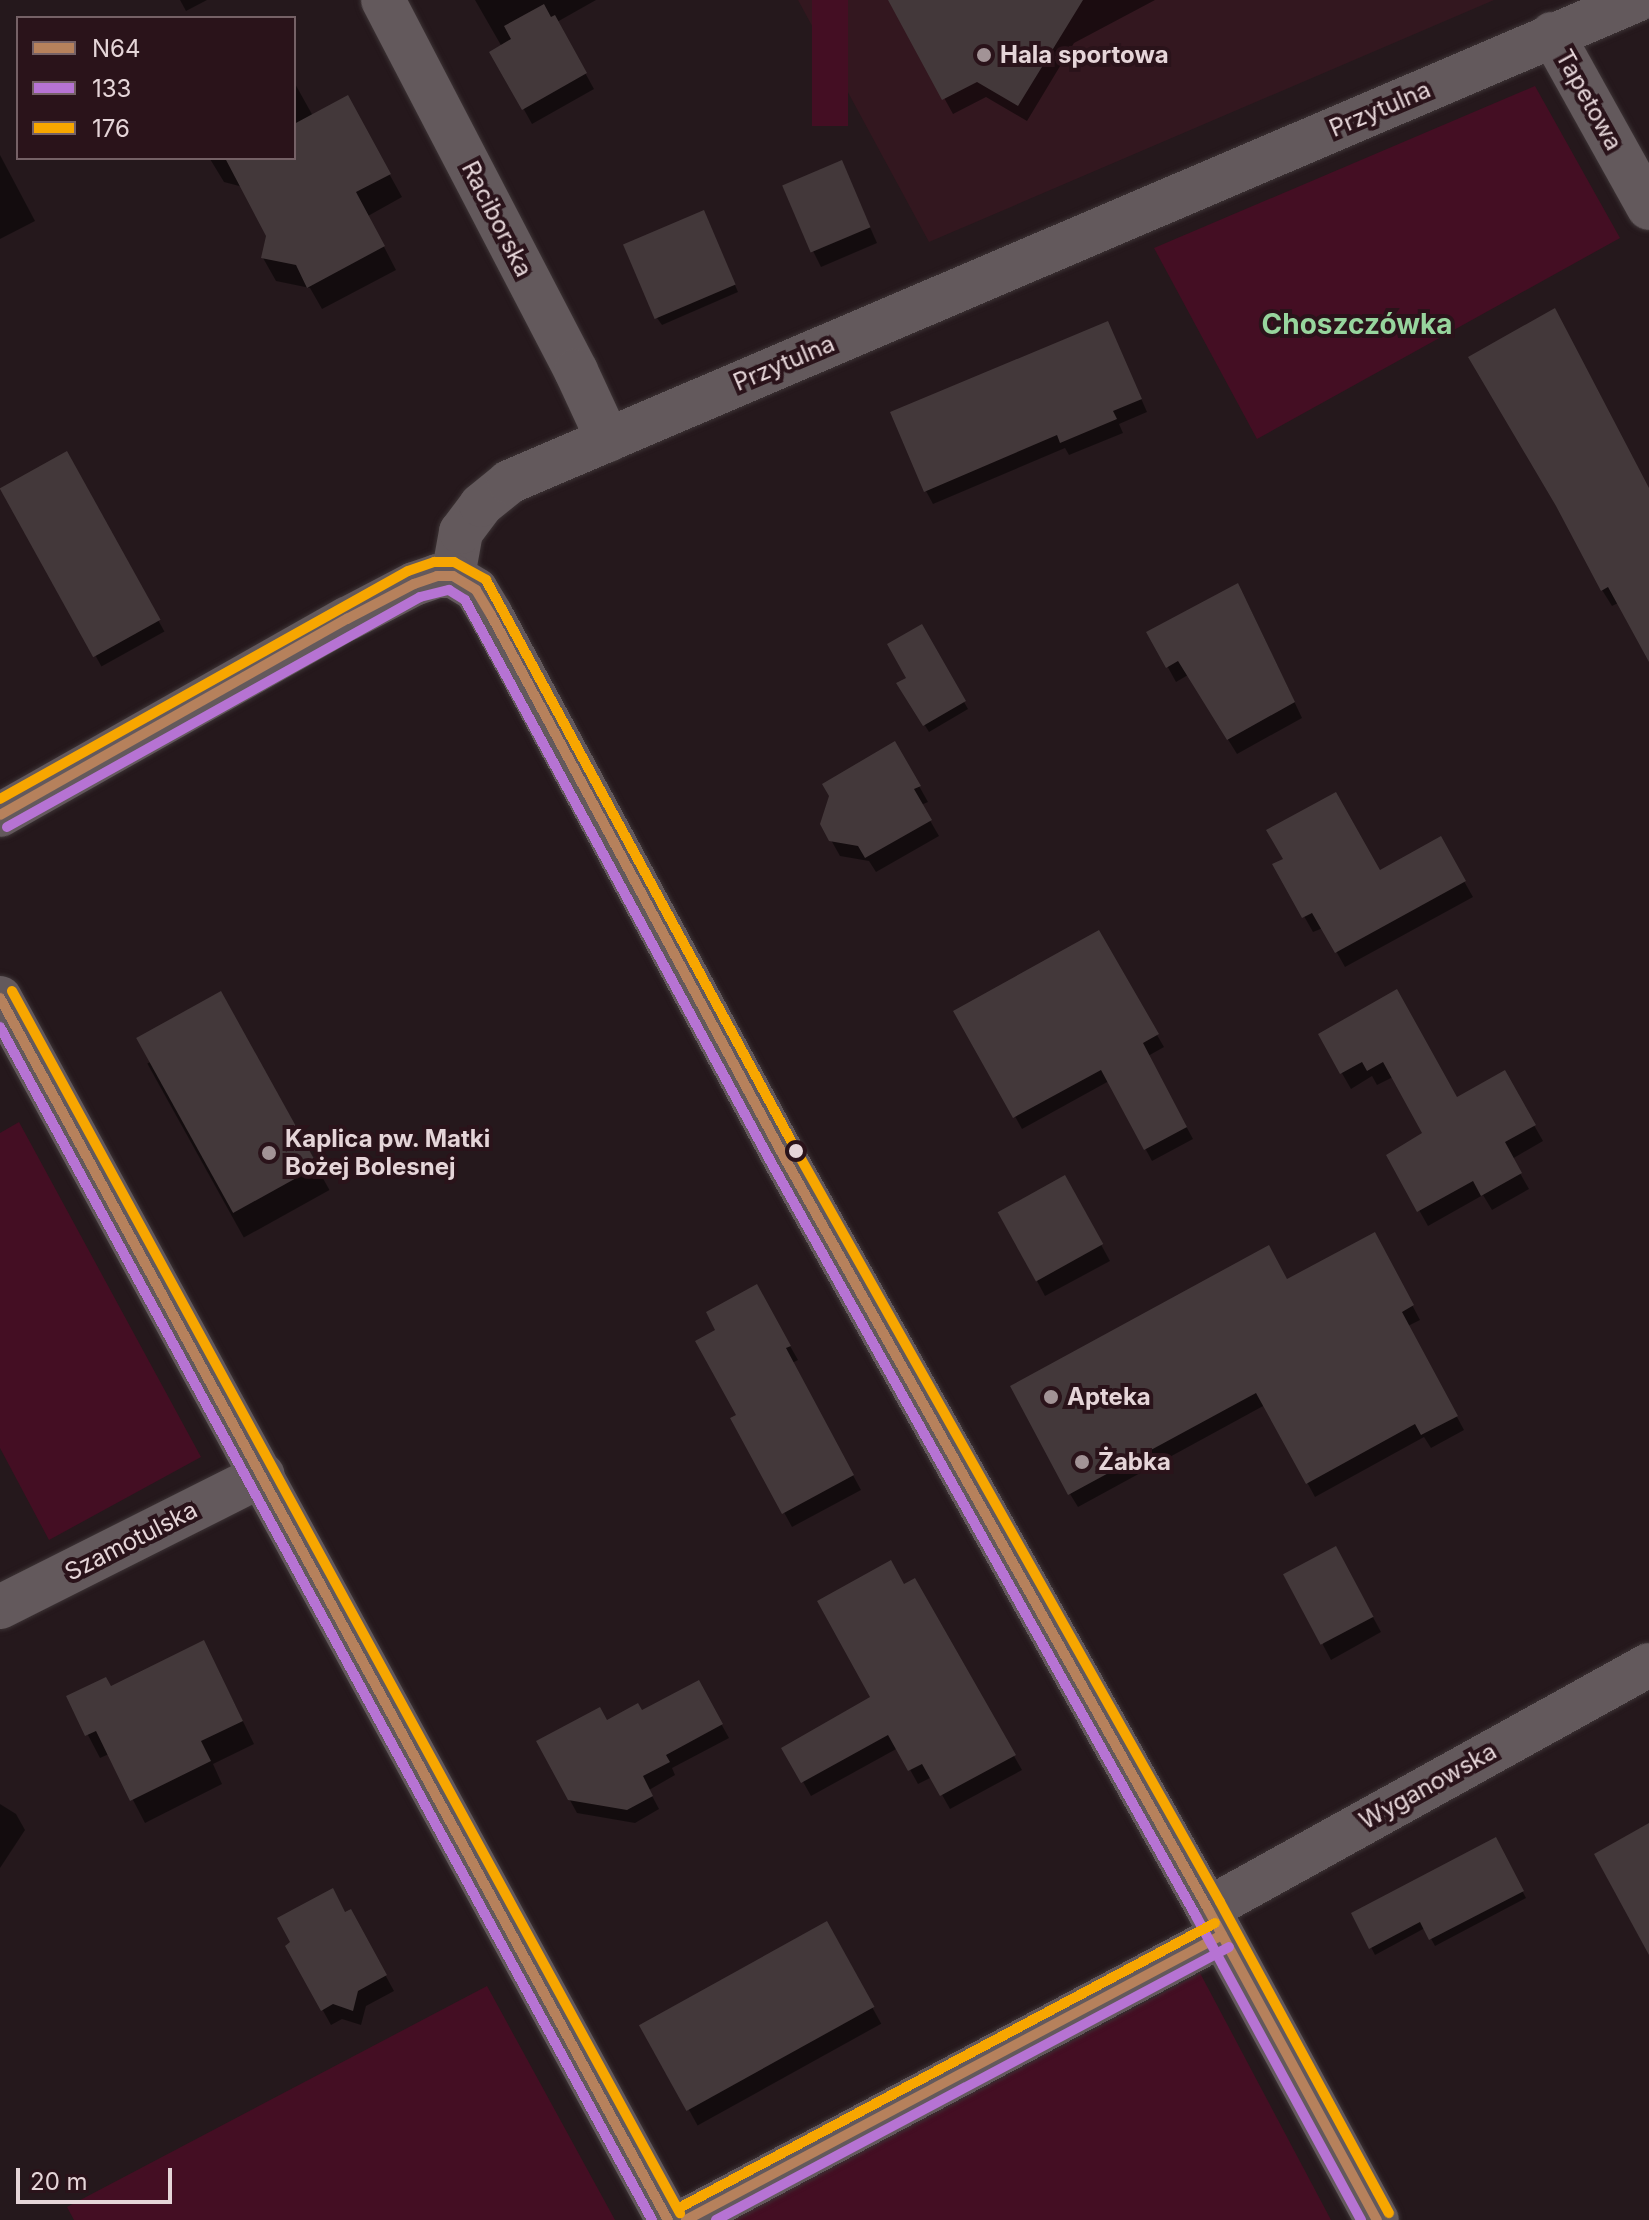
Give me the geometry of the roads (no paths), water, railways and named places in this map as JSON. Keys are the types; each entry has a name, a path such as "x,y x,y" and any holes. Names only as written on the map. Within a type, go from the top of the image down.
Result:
{"street":[{"name":"Raciborska","path":"383,0 576,371 608,440"},
{"name":"Przytulna","path":"453,576 461,532 481,505 509,482 1637,0"},
{"name":"Tapetowa","path":"1552,34 1649,208"},
{"path":"0,815 414,584 437,576 453,576 476,590 784,1157 1215,1922 1377,2220"},
{"path":"0,998 668,2220"},
{"name":"Szamotulska","path":"0,1607 263,1475"},
{"name":"Wyganowska","path":"686,2220 1215,1922 1649,1665"}],"place":[{"name":"Hala sportowa","path":"984,55"},
{"name":"Kaplica pw. Matki Bożej Bolesnej","path":"269,1153"},
{"name":"Apteka","path":"1051,1397"},
{"name":"Żabka","path":"1082,1462"}],"district":[{"name":"Choszczówka","path":"1357,324"}]}
